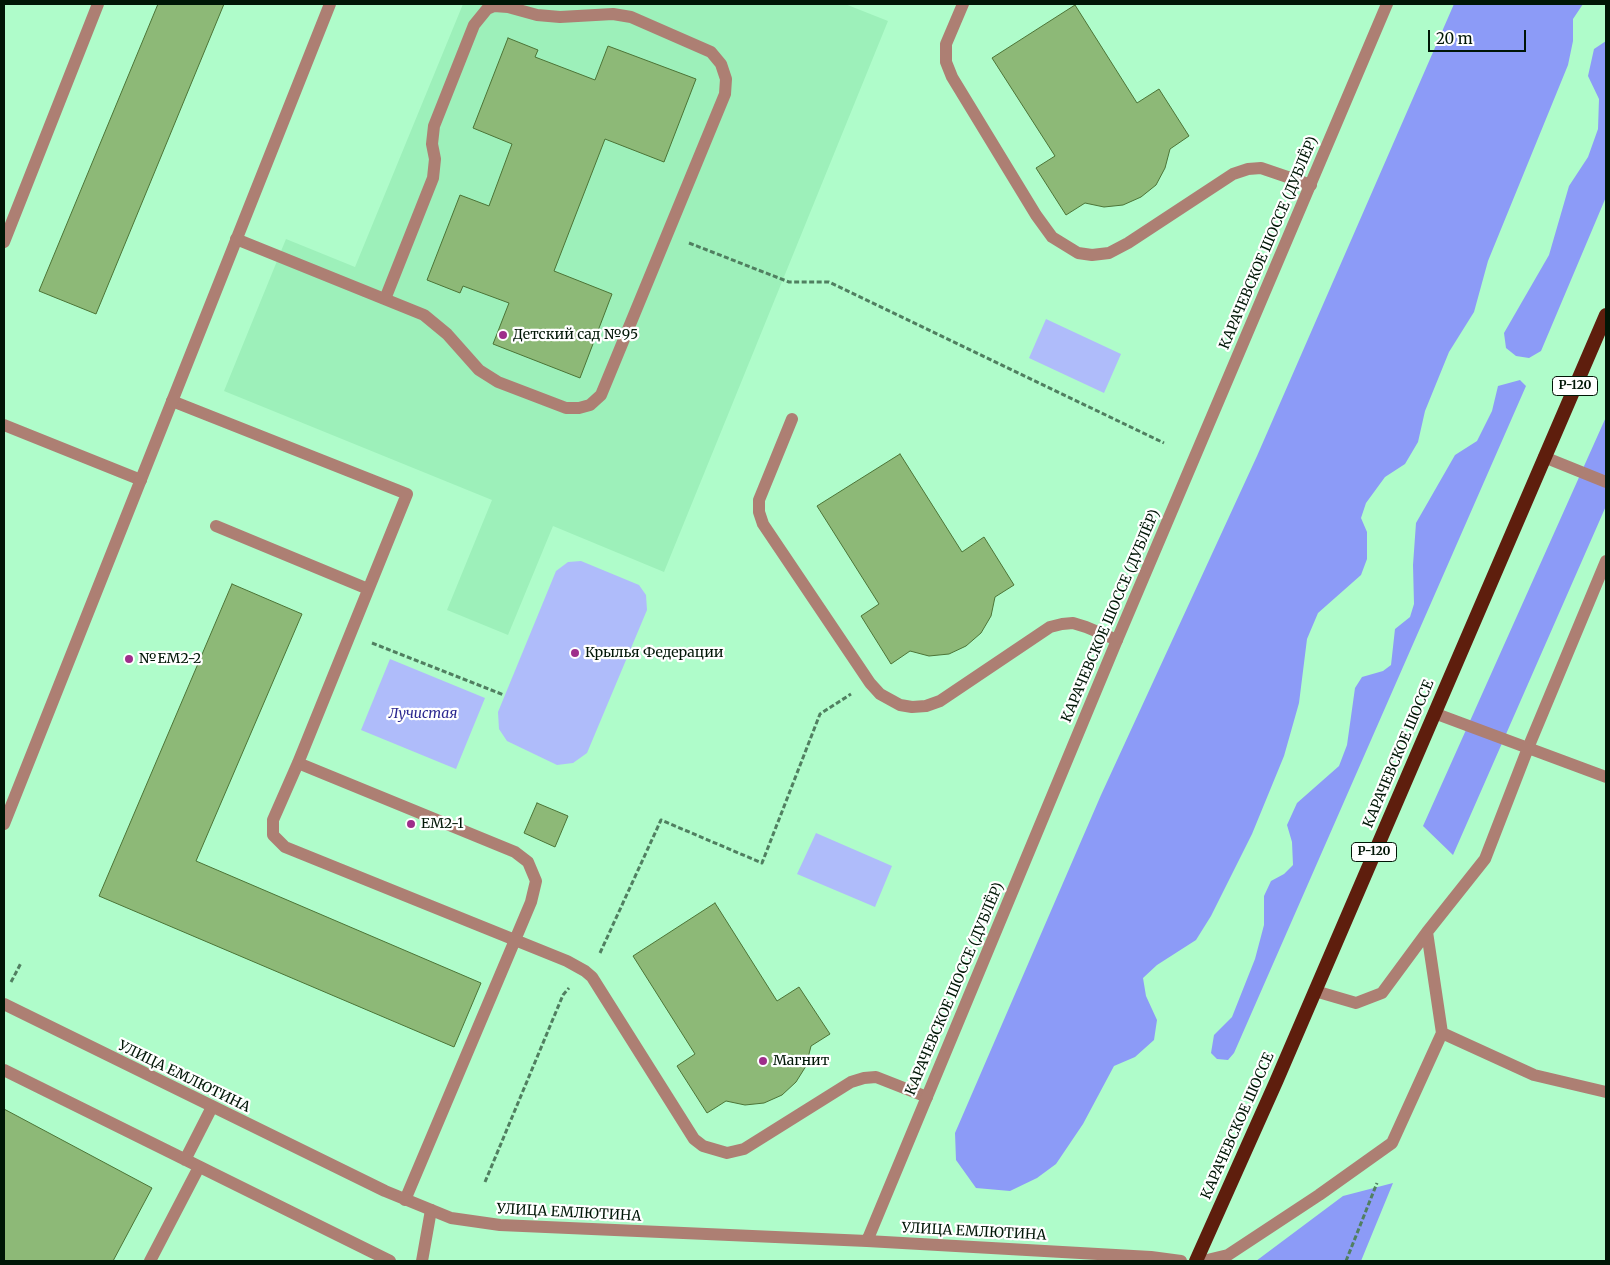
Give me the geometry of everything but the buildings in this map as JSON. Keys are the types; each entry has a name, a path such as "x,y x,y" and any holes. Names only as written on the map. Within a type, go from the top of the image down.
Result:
{"highway":[{"name":"КАРАЧЕВСКОЕ ШОССЕ","path":"1196,1261 1315,991 1606,315"}],"street":[{"path":"4,242 98,4"},
{"path":"4,824 330,4"},
{"path":"963,4 946,44 946,62 952,77 1041,222 1052,237 1078,253 1092,255 1109,253 1128,243 1233,174 1248,168 1261,168 1311,185"},
{"name":"КАРАЧЕВСКОЕ ШОССЕ (ДУБЛЁР)","path":"867,1241 1117,640 1386,4"},
{"path":"236,239 424,315 447,334 479,370 498,382 566,408 579,408 590,405 601,395 725,94 726,78 721,64 711,52 631,17 613,14 560,17 494,6 487,9 474,25 434,126 432,144 435,159 433,178 385,299"},
{"path":"172,401 406,494 298,764 273,820 273,835 284,847 585,970 592,977 694,1139 714,1150 727,1153 744,1149 851,1082 864,1078 876,1078 927,1097"},
{"path":"792,419 760,500 759,512 763,524 870,683 880,694 900,705 926,706 940,701 1050,627 1073,623 1117,640"},
{"path":"4,425 141,480"},
{"path":"1544,457 1606,482"},
{"path":"216,526 368,589"},
{"path":"1315,991 1356,1003 1382,993 1427,932 1485,860 1528,748 1606,560"},
{"path":"1434,713 1606,777"},
{"path":"298,764 523,858 532,867 536,881 531,902 405,1200"},
{"path":"1203,1261 1228,1255 1319,1196 1392,1143 1442,1033 1427,932"},
{"name":"УЛИЦА ЕМЛЮТИНА","path":"4,1004 405,1200 451,1218 500,1225 867,1241 1151,1257 1181,1261"},
{"path":"1442,1033 1534,1075 1606,1092"},
{"path":"4,1070 390,1261"},
{"path":"185,1160 212,1107"},
{"path":"150,1261 199,1167"},
{"path":"422,1261 431,1210"}],"path":[{"path":"667,234 789,282 829,282 1164,444"},
{"path":"350,634 504,695"},
{"path":"484,1182 563,995 601,953 661,820 762,863 820,714 870,683"},
{"path":"8,988 21,963"},
{"path":"1346,1261 1378,1179"}],"shaded area":[{"name":"Детский сад №95","path":"463,4 845,4 888,21 664,572 553,526 508,635 447,610 492,500 224,391 286,239 355,267"},
{"path":"1454,4 1583,4 1573,19 1573,41 1568,65 1488,261 1474,312 1449,352 1425,411 1418,442 1405,464 1385,477 1366,503 1361,518 1367,532 1367,559 1361,575 1318,613 1307,639 1299,703 1284,756 1252,834 1211,916 1196,940 1157,965 1143,978 1146,996 1157,1020 1154,1040 1135,1057 1114,1066 1083,1124 1056,1164 1037,1178 1010,1191 976,1188 956,1160 955,1133 1101,795 1257,456"},
{"path":"1606,41 1606,197 1541,351 1529,358 1516,356 1506,348 1504,333 1549,255 1569,186 1588,157 1598,129 1599,99 1588,76 1594,49"},
{"path":"1520,380 1526,386 1234,1053 1228,1060 1217,1059 1211,1053 1214,1035 1232,1017 1255,959 1264,925 1264,896 1271,881 1284,874 1293,865 1292,842 1287,825 1297,803 1339,766 1347,745 1355,688 1362,677 1383,671 1391,665 1395,629 1410,617 1414,604 1413,565 1416,523 1455,455 1477,441 1492,411 1498,386"},
{"path":"1606,417 1606,506 1453,855 1423,826"},
{"path":"1393,1183 1361,1261 1256,1261 1343,1196"}],"green space":[{"path":"1046,319 1121,354 1104,393 1029,358"},
{"name":"Крылья Федерации","path":"581,561 639,585 646,595 647,610 587,753 573,763 557,765 507,741 499,729 498,712 556,571 568,562"},
{"name":"Лучистая","path":"390,659 485,698 456,769 361,730"},
{"path":"816,833 892,866 875,907 797,874"}],"place":[{"name":"Детский сад №95","path":"503,335"},
{"name":"Крылья Федерации","path":"575,653"},
{"name":"№ЕМ2-2","path":"129,659"},
{"name":"ЕМ2-1","path":"411,824"},
{"name":"Магнит","path":"763,1061"}]}
